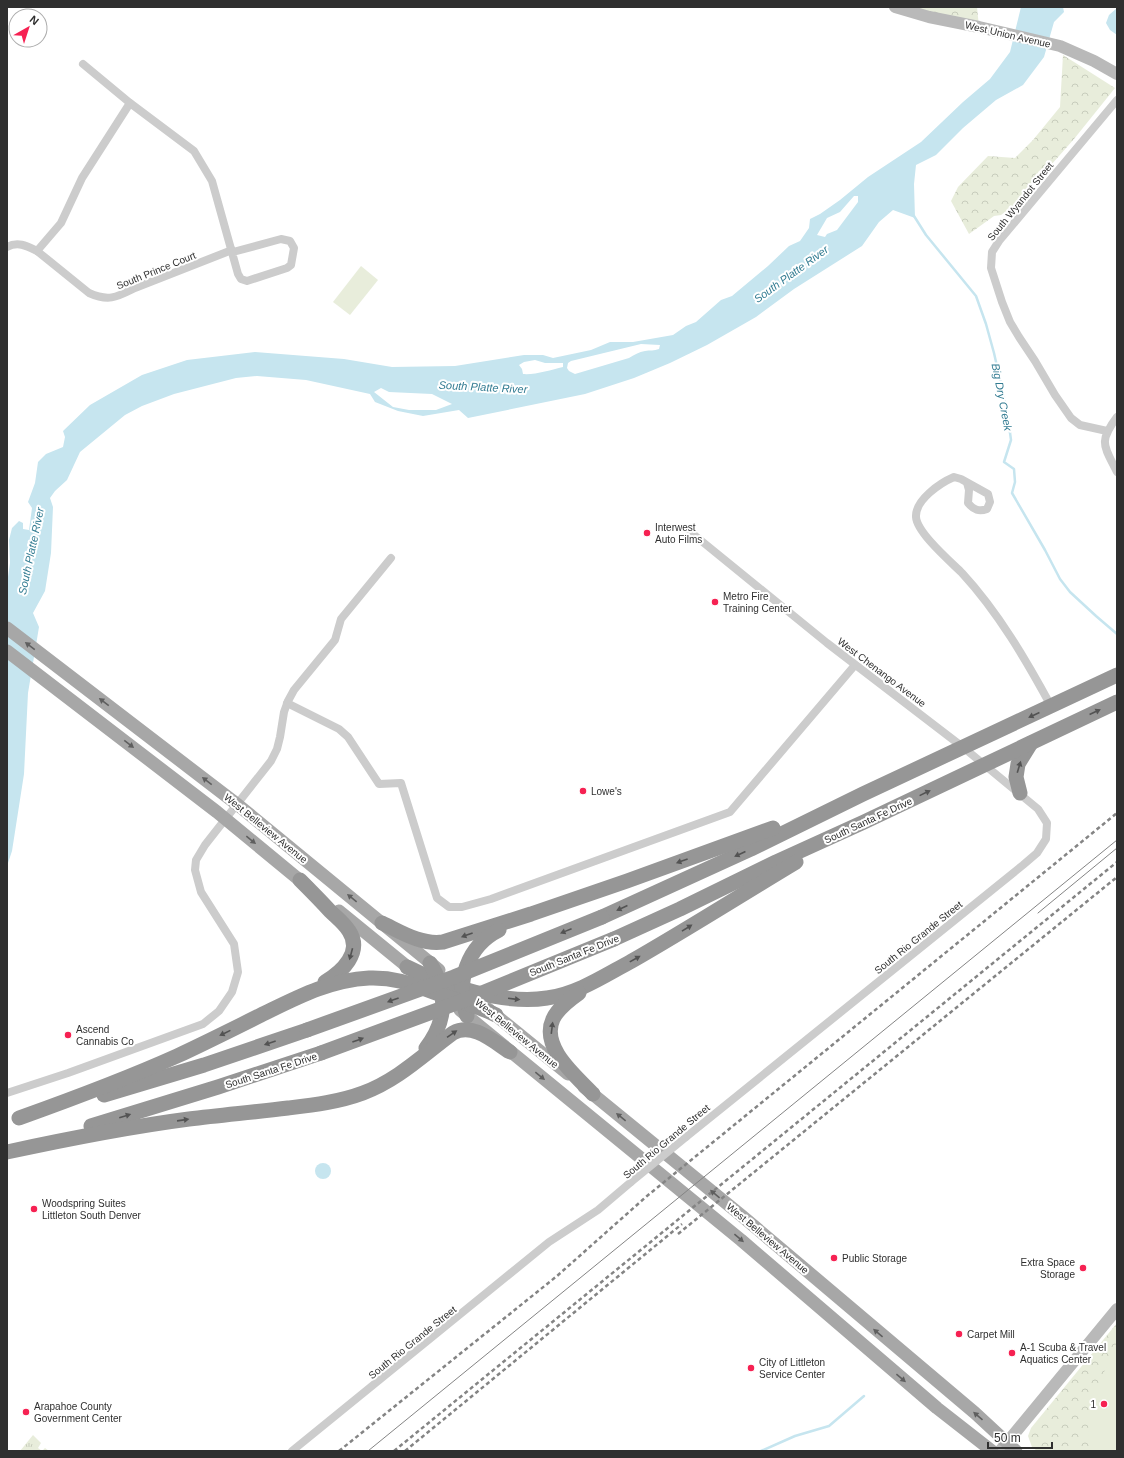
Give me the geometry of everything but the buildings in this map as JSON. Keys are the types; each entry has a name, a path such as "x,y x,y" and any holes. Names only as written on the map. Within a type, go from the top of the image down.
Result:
{"highway":[{"path":"13,1120 204,1065 454,977 602,917 1117,675"},
{"name":"South Santa Fe Drive","path":"7,1151 211,1089 321,1053 478,995 614,939 680,909 776,862 1117,702"},
{"path":"1020,793 1016,777 1018,764 1031,743"},
{"path":"382,923 418,940 437,943 454,940 759,834 847,798 863,794"},
{"path":"462,995 530,1000 561,996 592,982 653,948 864,822"},
{"path":"295,999 340,972 350,958 353,944 351,935 346,927 300,880"},
{"path":"467,1016 462,995 465,969 478,945 489,935 531,914"},
{"path":"7,1151 107,1131 188,1119 334,1101 345,1098 375,1085 401,1069 425,1049 435,1036 440,1024 442,1010 441,988 430,963"},
{"path":"407,967 441,988 462,995 496,1015"},
{"path":"13,1120 75,1098 171,1058 322,987 339,982 371,978 405,981 422,987 441,988"},
{"path":"592,982 560,1010 553,1019 550,1033 553,1047 556,1052 593,1094"},
{"path":"334,1101 363,1093 391,1079 412,1066 453,1032 460,1030 468,1029 477,1032 510,1052"}],"main road":[{"name":"West Belleview Avenue","path":"7,628 238,805 430,963 462,995"},
{"name":"West Belleview Avenue","path":"7,651 226,820 407,967"},
{"name":"West Belleview Avenue","path":"441,988 467,1016 741,1240 908,1384 992,1451"},
{"name":"West Belleview Avenue","path":"496,1015 766,1236 975,1413 1008,1448"}],"street":[{"name":"West Union Avenue","path":"895,7 929,17 1060,46 1094,61 1117,74"},
{"name":"South Prince Court","path":"7,247 10,245 21,244 28,246 37,251 89,293 97,297 110,299 232,251 281,238 290,241 294,248 291,265 287,268 247,281 241,279 238,274 232,251 212,181 194,151 130,103 83,64"},
{"name":"South Wyandot Street","path":"1107,431 1080,425 1071,418 1010,322 991,268 992,252 999,241 1117,100"},
{"path":"37,251 62,223 82,178 130,103"},
{"path":"1117,417 1107,431 1104,441 1105,447 1117,472"},
{"path":"967,482 954,477 944,481 925,497 918,507 916,517 921,529 941,553 980,594 998,619 1017,647 1051,706"},
{"name":"West Chenango Avenue","path":"688,530 855,665 964,748 1020,793 1038,809 1047,823 1046,839"},
{"path":"7,1093 68,1074 203,1024 219,1011 232,992 238,972 234,944 201,892 195,870 196,860 205,845 238,805 271,761 277,749 284,712 294,690 335,640 341,619 391,558"},
{"path":"287,703 339,729 348,737 379,784 401,783 437,898 449,907 462,907 492,900 730,812 855,665"},
{"name":"South Rio Grande Street","path":"292,1451 549,1242 598,1210 686,1137 1023,865 1037,853 1046,839"},
{"path":"1008,1448 1117,1309"}],"green space":[{"path":"895,7 977,7 979,27"},
{"path":"1063,55 1115,88 1051,165 1039,171 1022,200 1001,215 994,216 969,234 951,201 958,187 988,156 1015,158 1033,140 1060,107"},
{"path":"361,266 378,280 350,315 333,302"},
{"path":"1117,1323 1117,1451 1037,1451 1032,1447 1028,1436 1031,1428"},
{"name":"1","path":"1117,1353 1117,1451 1090,1451 1088,1425 1093,1399 1102,1375"},
{"path":"33,1435 41,1443 38,1448 42,1451 20,1451"},
{"path":"45,1448 49,1451 42,1451"}],"water":[{"name":"South Platte River","path":"1021,7 1063,7 1064,12 1054,22 1044,57 1023,85 996,100 963,128 936,155 916,165 914,184 915,218 893,210 879,222 862,246 794,289 756,317 707,345 634,378 585,394 468,418 459,410 423,416 398,411 375,402 370,394 306,380 257,376 236,378 174,394 142,406 125,415 80,452 67,480 50,498 53,507 51,553 45,591 33,613 39,627 28,693 24,774 12,851 7,866 7,584 10,563 9,540 12,528 19,521 23,523 23,529 29,530 32,508 28,502 35,483 38,462 46,454 63,447 65,437 63,431 90,405 142,375 187,360 255,352 344,359 392,367 455,366 524,355 543,355 553,358 591,350 610,342 633,342 673,335 686,326 696,322 721,300 732,296 789,246 800,241 809,228 810,219 820,214 868,177 921,142 963,102 990,79 1010,52","holes":["854,196 858,196 858,202 837,230 827,234 825,237 817,235 827,218 840,212","641,344 660,345 659,349 641,352 629,358 575,374 567,368 568,363","535,360 545,363 563,363 563,367 538,373 523,374 519,365 524,362","381,388 389,392 432,394 452,404 436,410 409,410 393,407 374,392"]},
{"path":"1117,8 1117,35 1110,30 1106,23 1109,15"},
{"path":"323,1163 329,1165 331,1171 329,1177 323,1179 317,1177 315,1171 317,1165"}],"waterway":[{"name":"Big Dry Creek","path":"914,216 926,235 976,296 986,324 1007,411 1011,440 1004,462 1014,469 1015,482 1012,493 1060,579 1070,592 1117,634"},
{"path":"761,1451 795,1436 829,1426 864,1396"}],"tram line":[{"path":"368,1451 1117,840"},
{"path":"1038,913 1117,848"}],"railway":[{"path":"339,1451 557,1276 647,1196 1117,813"},
{"path":"394,1451 1117,862"},
{"path":"678,1234 1117,877"},
{"path":"405,1451 682,1224"}],"place":[{"name":"Interwest Auto Films","path":"647,533"},
{"name":"Metro Fire Training Center","path":"715,602"},
{"name":"Lowe's","path":"583,791"},
{"name":"Ascend Cannabis Co","path":"68,1035"},
{"name":"Woodspring Suites Littleton South Denver","path":"34,1209"},
{"name":"Public Storage","path":"834,1258"},
{"name":"Extra Space Storage","path":"1083,1268"},
{"name":"Carpet Mill","path":"959,1334"},
{"name":"A-1 Scuba & Travel Aquatics Center","path":"1012,1353"},
{"name":"City of Littleton Service Center","path":"751,1368"},
{"name":"1","path":"1104,1404"},
{"name":"Arapahoe County Government Center","path":"26,1412"}]}
